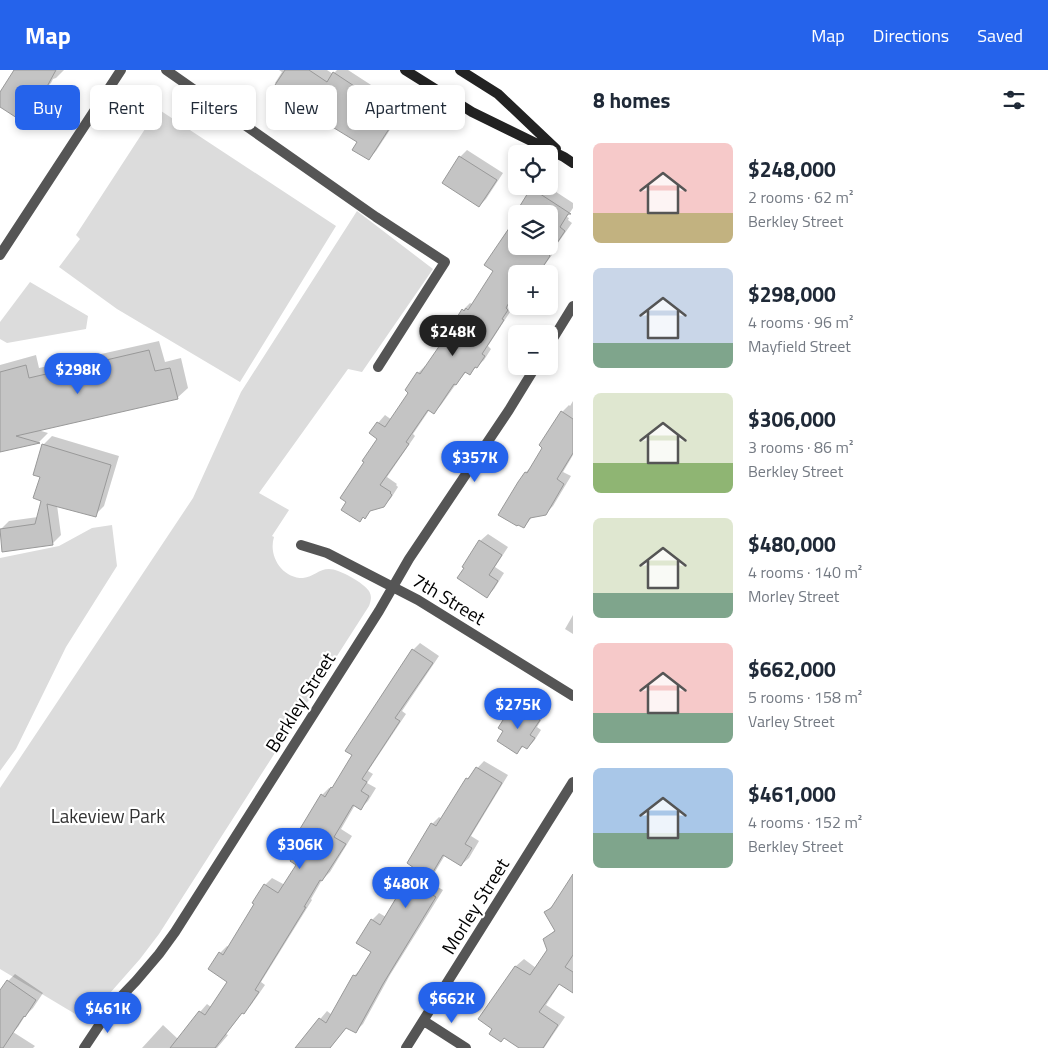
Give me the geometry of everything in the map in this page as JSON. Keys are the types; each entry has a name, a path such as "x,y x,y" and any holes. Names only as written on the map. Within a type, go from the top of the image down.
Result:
{"main road":[{"path":"405,70 472,112 569,160"},
{"path":"460,70 498,94 569,160"}],"street":[{"path":"0,255 120,70"},
{"path":"166,70 376,217 445,262 378,367"},
{"path":"558,330 573,306"},
{"name":"Berkley Street","path":"84,1048 112,1006 159,954 175,932 410,559 530,375"},
{"name":"7th Street","path":"301,545 327,553 393,586 573,696"},
{"name":"Morley Street","path":"406,1048 573,782"},
{"path":"424,1022 466,1048"}],"green space":[{"path":"162,112 172,118 172,130 190,130 336,226 240,382 117,309 59,267 80,239 76,235 144,130 162,130"},
{"name":"Lakeview Park","path":"357,211 433,269 362,372 348,369 259,493 289,510 272,536 274,537 273,551 275,558 283,570 295,577 303,578 325,569 339,571 357,581 369,591 371,595 370,604 159,934 87,1021 0,969 0,788 193,498 241,392"},
{"path":"30,282 88,316 86,329 7,343 0,339 0,322"},
{"path":"112,525 117,566 66,647 16,749 0,771 0,558 59,546 92,528"}],"building":[{"path":"14,70 56,70 48,85 15,85 15,117 0,107 0,92"},
{"path":"285,70 309,70 327,82 333,72 353,85 347,85 347,130 388,130 369,160 352,150 357,142 337,130 337,85 275,85"},
{"path":"459,156 497,180 479,207 442,183"},
{"path":"527,195 542,195 557,205 520,205"},
{"path":"558,206 571,214 568,214 560,227 565,231 558,242"},
{"path":"508,230 508,255 550,256 544,265 508,265 508,304 506,308 508,310 502,319 504,320 482,354 485,356 470,375 465,372 456,385 454,384 434,414 428,410 406,442 409,444 380,485 391,492 392,495 384,507 370,511 365,519 363,517 360,522 341,510 346,502 340,498 377,439 369,433 377,422 385,427 408,393 405,390 417,372 420,374 440,345 443,333 448,332 462,309 464,311 466,308 468,310 493,271 484,265"},
{"path":"149,350 155,371 170,368 178,399 16,436 40,443 0,452 0,372 26,365 29,378"},
{"path":"561,411 573,419 573,453 557,479 564,484 546,515 530,518 524,528 517,526 498,515 518,482 525,472 527,473 542,448 539,445"},
{"path":"42,444 111,465 96,517 47,504 53,545 2,552 0,529 35,524 41,501 33,498 40,477 33,475"},
{"path":"479,540 502,555 489,575 498,581 487,598 457,578"},
{"path":"412,649 433,663 395,718 400,721 362,779 367,782 361,791 369,796 361,810 353,805 334,837 346,844 322,881 320,880 304,907 306,907 255,990 259,992 244,1014 242,1013 215,1048 170,1048 199,1011 205,1015 227,982 208,969 219,952 223,955 264,884 278,893 296,865 290,861 302,842 295,837 321,794 325,797 332,788 352,755 345,751"},
{"path":"518,706 540,720 530,735 535,738 527,749 522,746 517,754 497,741 503,731 498,728 508,712 512,715"},
{"path":"476,767 502,783 465,844 472,848 461,866 443,855 423,889 436,897 383,984 356,1033 346,1028 330,1048 295,1048 319,1018 326,1023 353,975 356,976 371,952 356,943 371,919 380,925 414,868 407,863 431,823 436,826 466,778 468,779"},
{"path":"573,874 573,955 565,967 573,972 573,993 559,984 539,1012 558,1025 543,1048 519,1048 504,1038 501,1042 489,1034 492,1029 478,1019 515,966 530,975 547,950 543,939 555,931 544,912 551,908"},
{"path":"7,980 36,1000 3,1048 0,1048 0,990"}]}
